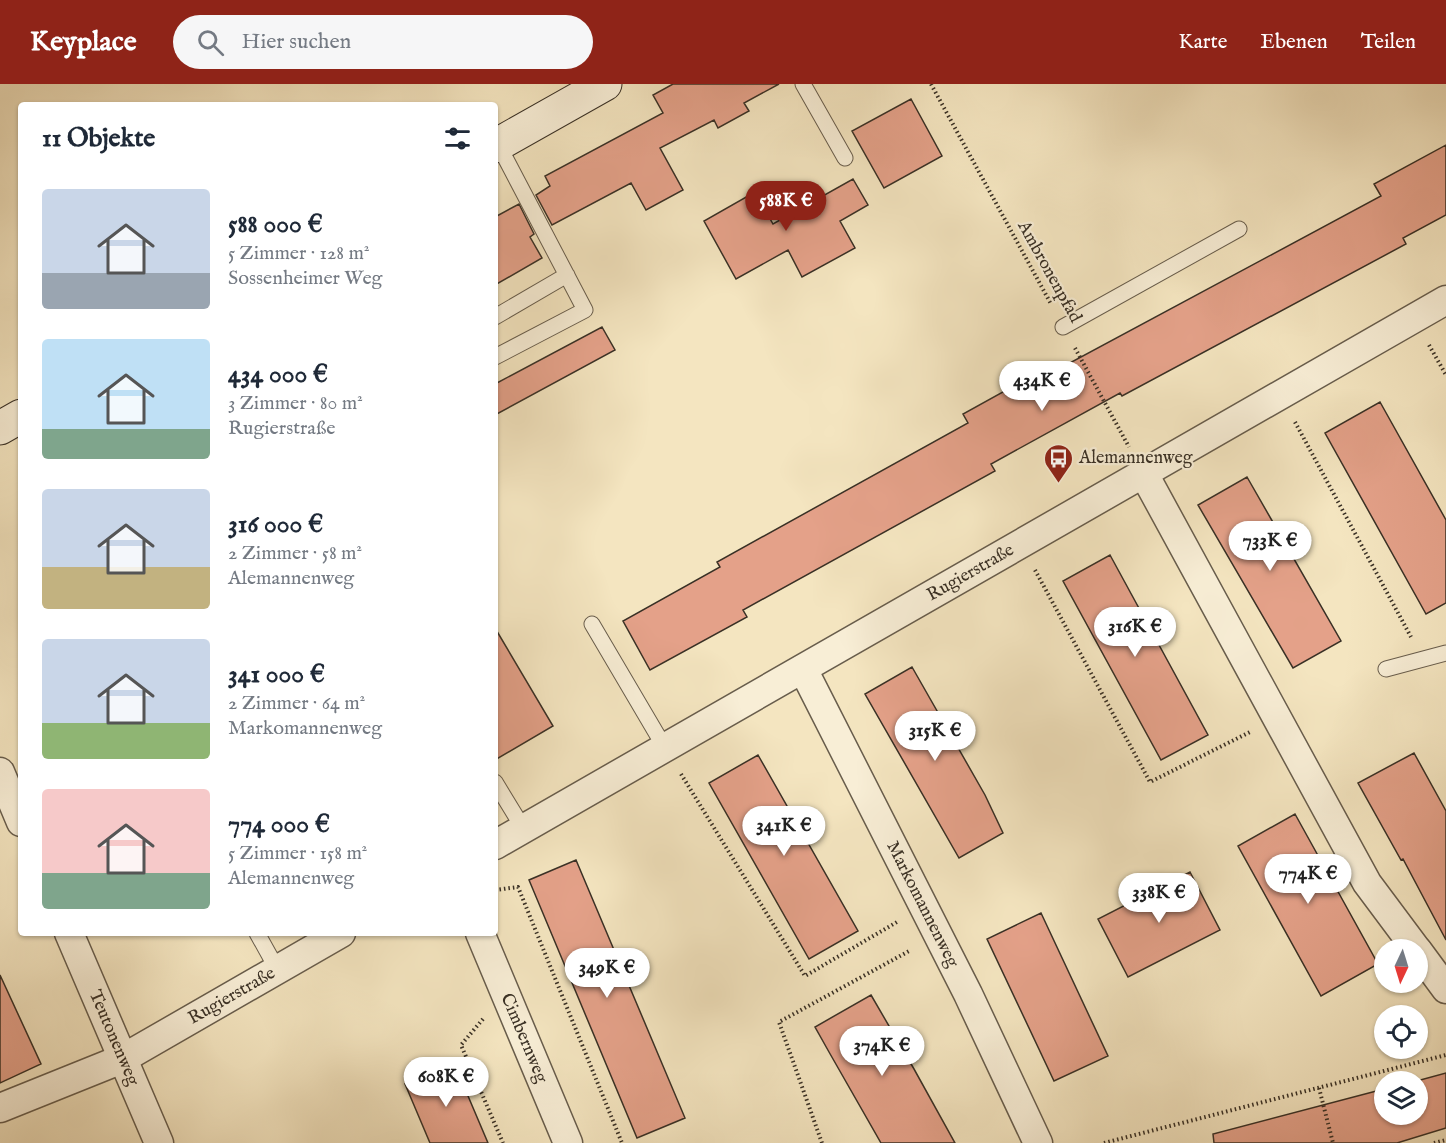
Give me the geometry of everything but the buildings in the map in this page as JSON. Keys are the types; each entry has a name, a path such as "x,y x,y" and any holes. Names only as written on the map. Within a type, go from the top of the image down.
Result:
{"street":[{"path":"498,144 605,84"},
{"name":"Rugierstraße","path":"498,843 1446,300"},
{"path":"0,428 18,418"},
{"path":"1144,474 1367,883 1409,939"},
{"name":"Markomannenweg","path":"803,669 968,993 1038,1143"},
{"path":"0,772 18,815"},
{"name":"Teutonenweg","path":"70,936 159,1143"},
{"name":"Rugierstraße","path":"0,1108 122,1059 336,936"},
{"name":"Cimbernweg","path":"481,936 568,1143"},
{"path":"1428,965 1446,989"}],"lane":[{"path":"804,84 844,158"},
{"path":"498,147 585,310 498,355"},
{"path":"1063,327 1239,229"},
{"path":"498,315 567,275"},
{"path":"592,624 665,748"},
{"path":"1386,669 1446,653"},
{"path":"498,787 524,828"},
{"path":"259,936 277,969"}],"path":[{"name":"Ambronenpfad","path":"931,84 1144,474"},
{"path":"1280,395 1423,659"},
{"path":"1020,544 1150,782 1277,718"},
{"path":"665,748 805,976 924,907"},
{"path":"498,890 518,887 622,1143"},
{"path":"822,1143 779,1022 939,935"},
{"path":"503,1143 461,1045 505,993"},
{"path":"1104,1143 1446,1055"},
{"path":"1319,1088 1333,1143"},
{"path":"1434,1143 1446,1140"}],"place":[{"name":"Alemannenweg","path":"1058,484"}]}
